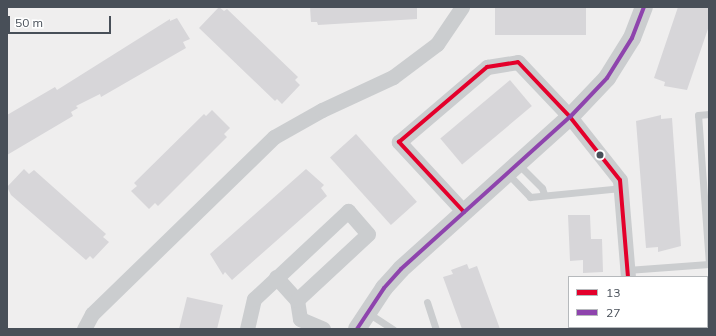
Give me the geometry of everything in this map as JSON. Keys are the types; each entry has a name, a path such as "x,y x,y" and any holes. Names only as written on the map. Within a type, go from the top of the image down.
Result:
{"street":[{"path":"84,329 92,314 274,137 322,110 393,77 437,44 462,7"},
{"path":"357,329 366,311 401,269 570,117 607,78 621,58 644,7"},
{"path":"464,212 399,142 487,67 518,62 570,117 613,168 621,188 627,273"},
{"path":"247,329 254,299 348,211 368,234 297,300"},
{"path":"276,278 297,300 299,324 323,329"}],"lane":[{"path":"627,273 709,264 698,116 709,114"},
{"path":"512,169 530,197 544,194 621,188"},
{"path":"512,169 542,188 544,194"},
{"path":"427,302 436,329"},
{"path":"366,311 393,329"}],"building":[{"path":"219,7 224,11 227,9 298,77 295,80 300,85 282,104 277,99 275,101 199,28"},
{"path":"310,7 417,7 417,19 318,25 317,22 311,22"},
{"path":"495,7 586,7 586,35 495,35"},
{"path":"678,7 709,7 709,26 687,90 664,86 665,82 654,78"},
{"path":"177,18 190,39 183,42 186,48 101,97 100,94 76,106 78,108 71,112 73,116 7,155 7,115 55,87 57,90 170,19 170,21"},
{"path":"510,80 532,106 462,165 440,138"},
{"path":"212,110 230,128 224,134 227,137 158,206 155,203 149,209 131,191 137,186 134,183 204,114 206,116"},
{"path":"661,115 661,119 672,118 681,246 658,252 658,247 646,248 636,121"},
{"path":"356,134 417,202 391,225 330,157"},
{"path":"24,169 29,174 34,170 106,234 103,237 109,242 93,259 90,256 86,260 11,195 7,187"},
{"path":"306,169 324,185 321,188 327,196 232,280 225,272 223,275 210,254"},
{"path":"568,215 590,215 591,239 602,239 603,272 583,273 583,260 570,261"},
{"path":"467,264 469,269 477,266 500,329 462,329 443,277 453,274 451,270"},
{"path":"187,297 223,305 217,329 179,329"}],"transit line":[{"name":"27","path":"357,329 384,288 401,269 570,117 607,78 632,38 644,7"},
{"name":"13","path":"464,212 399,142 487,67 518,62 570,117 620,180 628,276"}]}
